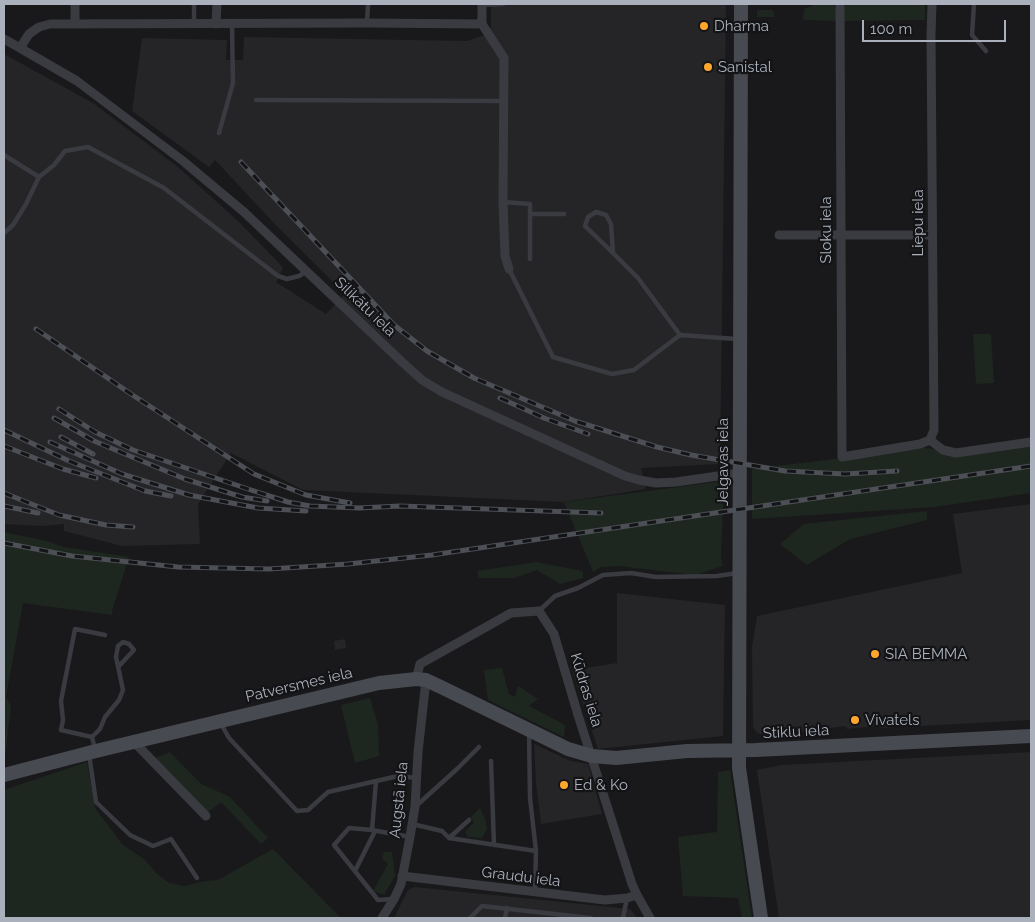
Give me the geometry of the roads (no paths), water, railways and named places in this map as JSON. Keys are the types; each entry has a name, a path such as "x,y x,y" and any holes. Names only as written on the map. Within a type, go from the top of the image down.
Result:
{"street":[{"path":"75,4 76,23"},
{"path":"216,24 217,4"},
{"path":"482,4 482,24 504,58 503,202 505,256 509,269"},
{"name":"Jelgavas iela","path":"741,4 738,573 739,768 761,918"},
{"name":"Sloku iela","path":"840,4 842,457 920,444 930,440"},
{"name":"Liepu iela","path":"930,440 934,430 932,4"},
{"path":"20,48 29,34 39,27 50,24 482,24"},
{"name":"Silikātu iela","path":"4,40 77,81 183,161 244,212 422,380 442,392 625,476 639,480 656,483 676,482 739,473"},
{"path":"780,234 932,235"},
{"path":"930,440 943,450 956,453 1031,442"},
{"path":"539,611 511,613 420,664 421,680 568,749 592,756"},
{"name":"Kūdras iela","path":"539,611 554,634 592,756 632,896 650,918"},
{"name":"Patversmes iela","path":"4,775 379,683 421,680"},
{"name":"Augstā iela","path":"382,918 394,899 402,876 415,807 421,680"},
{"name":"Stiklu iela","path":"592,756 616,758 687,751 739,751 1031,736"},
{"path":"134,742 206,816"},
{"name":"Graudu iela","path":"402,876 605,900 632,896"}],"lane":[{"path":"194,4 194,24"},
{"path":"367,23 368,4"},
{"path":"482,4 504,4"},
{"path":"974,4 972,36 986,51"},
{"path":"220,134 233,83 232,24"},
{"path":"256,100 504,101"},
{"path":"4,233 22,211 40,177 66,151 88,146 164,188 278,276 287,279 299,276 307,271"},
{"path":"4,155 40,177"},
{"path":"503,202 530,204 530,259"},
{"path":"613,253 610,224 606,215 596,212 588,217 585,226 638,278 680,335"},
{"path":"530,214 564,214"},
{"path":"509,269 553,357 612,374 634,370 680,335 739,339"},
{"path":"539,611 555,596 578,588 603,575 631,573 656,577 717,576 738,573"},
{"path":"92,737 61,730 63,720 61,701 75,629 105,635"},
{"path":"119,666 134,650 129,644 123,642 118,646 116,657 123,690 119,700 105,717 100,729 92,737 96,802 130,835 153,846 171,839 197,878"},
{"path":"220,721 229,738 297,811 308,810 328,792 398,776 416,778"},
{"path":"529,731 530,798 536,851 536,893"},
{"path":"415,807 479,746"},
{"path":"491,761 494,845"},
{"path":"355,871 373,831 376,781"},
{"path":"449,838 469,820"},
{"path":"412,824 442,832 449,838 536,851"},
{"path":"394,899 378,900 334,845 349,828 410,837"},
{"path":"622,918 632,896"},
{"path":"470,918 482,906 591,918"},
{"path":"505,918 507,908"}],"railway":[{"path":"241,162 394,325 427,351 474,378 575,421 657,447 691,455 785,471 845,474 897,471"},
{"path":"36,329 131,394 254,474 306,495 350,503"},
{"path":"500,398 544,418 588,434"},
{"path":"59,409 95,432 133,450 288,502 310,506 359,508 400,506 601,513"},
{"path":"54,418 94,441 185,479 242,497 267,501"},
{"path":"4,430 69,461 145,491 171,496"},
{"path":"61,437 93,454"},
{"path":"50,442 122,474 189,495 258,508 306,511"},
{"path":"4,446 63,469 96,478"},
{"path":"4,543 72,556 178,567 269,569 348,564 432,555 1031,466"},
{"path":"4,493 59,515 106,525 133,527"},
{"path":"4,506 38,513"}],"place":[{"name":"Dharma","path":"704,26"},
{"name":"Sanistal","path":"708,67"},
{"name":"SIA BEMMA","path":"875,654"},
{"name":"Vivatels","path":"855,720"},
{"name":"Ed & Ko","path":"564,785"}]}
